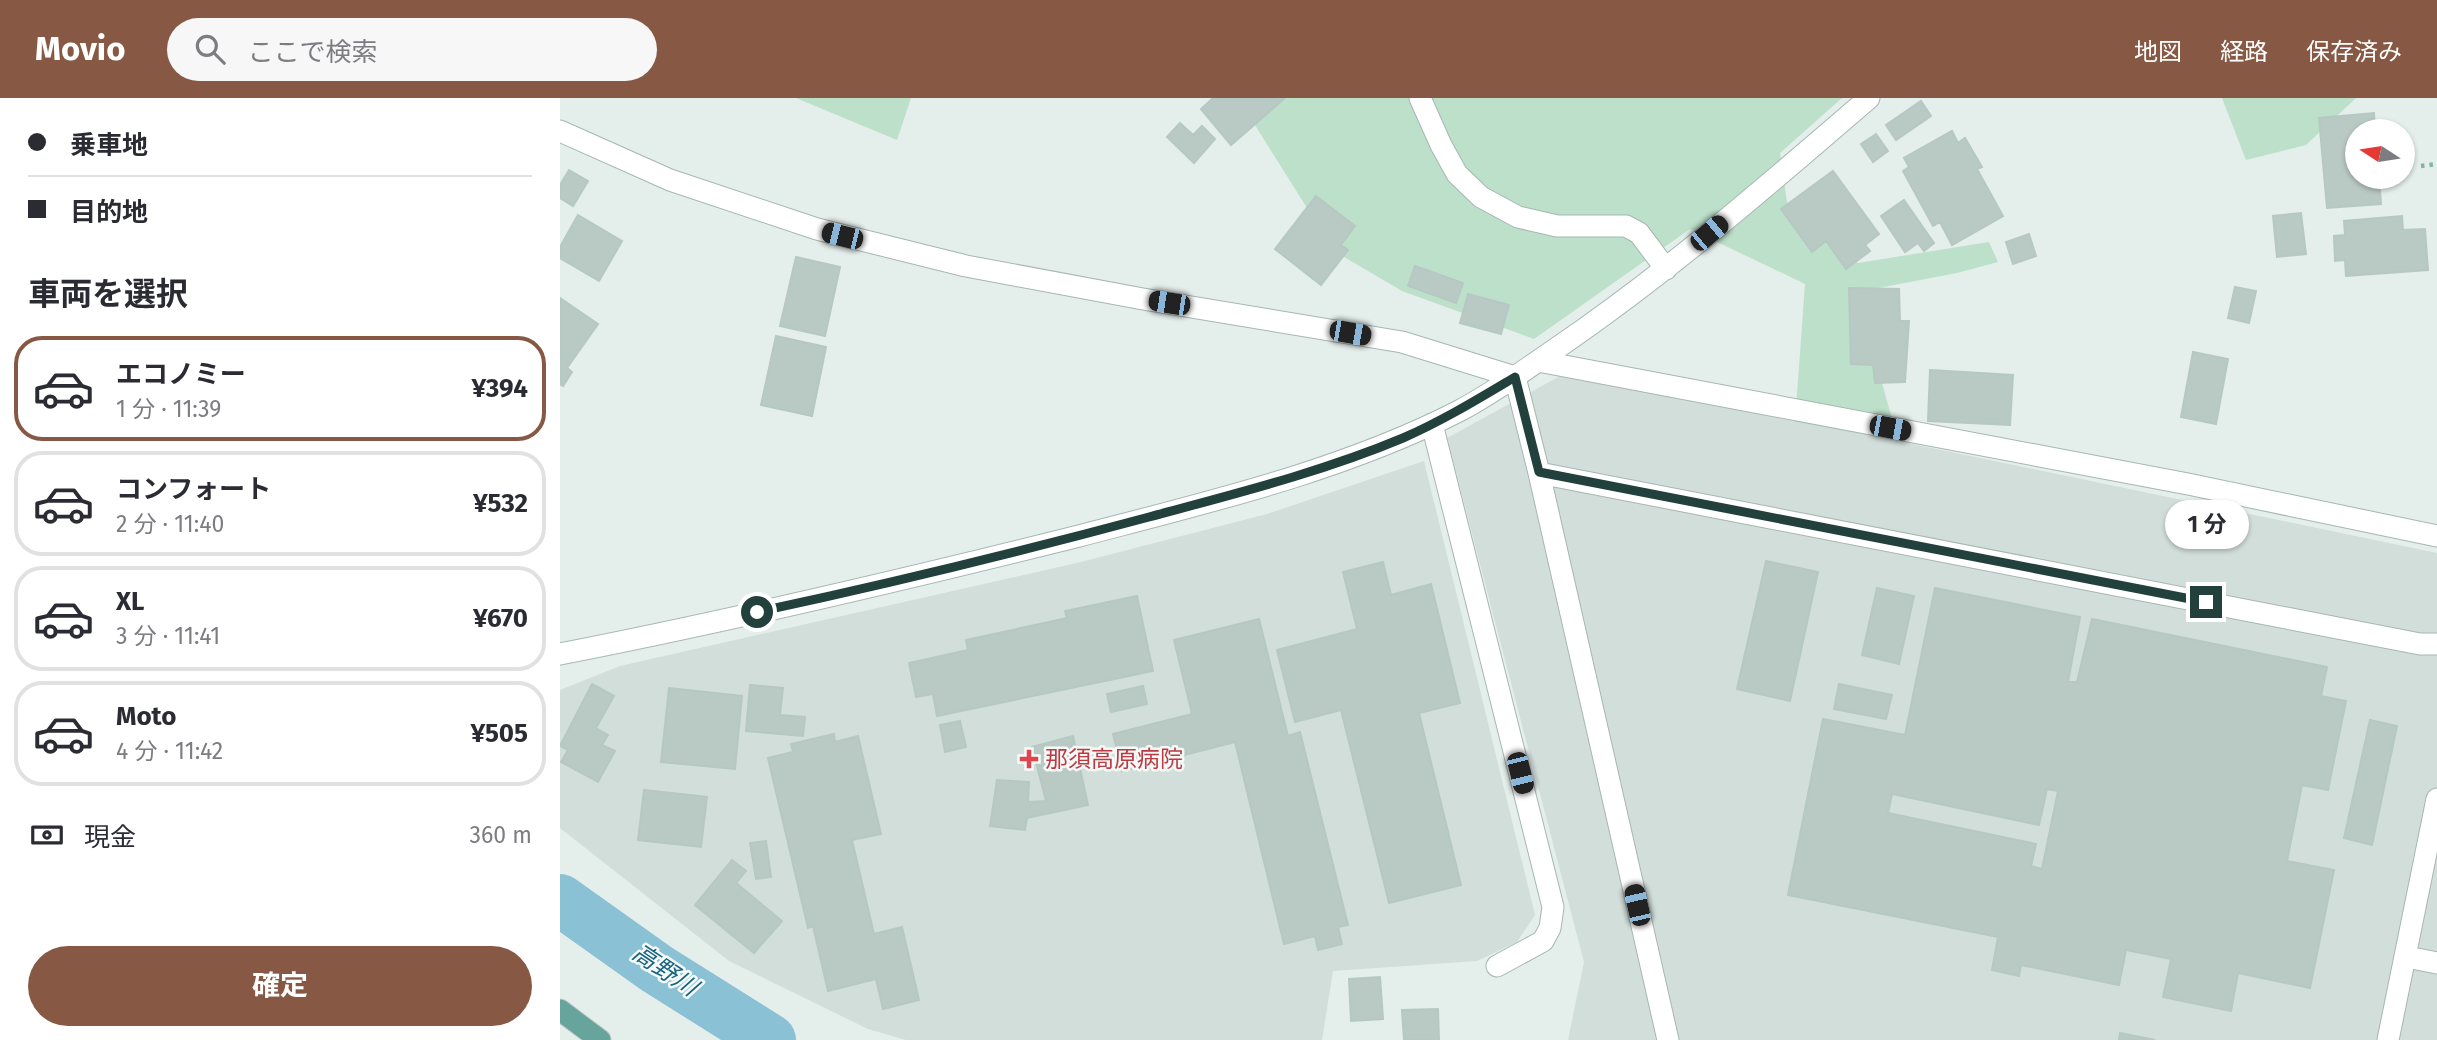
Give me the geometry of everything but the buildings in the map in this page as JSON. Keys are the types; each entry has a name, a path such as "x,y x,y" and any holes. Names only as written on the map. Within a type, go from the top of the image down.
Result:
{"main road":[{"path":"560,1010 600,1040"}],"street":[{"path":"1420,98 1457,174 1481,197 1518,217 1557,226 1626,226 1639,233 1666,269"},
{"path":"560,654 895,582 1114,527 1223,497 1403,438 1461,410 1515,377 1613,310 1870,98"},
{"path":"560,131 670,180 817,229 966,266 1143,299 1402,342 1515,377"},
{"path":"1538,361 2188,484 2437,537"},
{"path":"1515,377 1668,1040"},
{"path":"1432,424 1553,907 1550,928 1543,941 1497,966"},
{"path":"1539,472 2420,644 2437,643"},
{"path":"2388,1040 2437,799"},
{"path":"2407,957 2437,963"}],"path":[{"path":"2421,166 2437,164"}],"shaded area":[{"path":"1560,376 1898,441 2437,553 2437,1040 1568,1040 1584,962 1447,438"},
{"name":"那須高原病院","path":"1424,461 1535,915 1517,942 1477,961 1333,971 1322,1040 906,1040 868,1029 729,961 560,828 560,690 620,666 1077,563 1267,514"}],"green space":[{"path":"796,98 911,98 897,140"},
{"path":"1238,98 1842,98 1780,153 1789,216 1858,263 1989,242 1998,262 1957,273 1857,292 1898,441 1795,422 1805,284 1690,229 1534,339 1402,291 1334,251"},
{"path":"2222,98 2356,98 2306,145 2246,160"}],"waterway":[{"name":"高野川","path":"560,900 657,969 770,1040"}],"place":[{"name":"那須高原病院","path":"1029,759"}],"route":[{"path":"757,612 895,582 1223,497 1403,438 1461,410 1515,377 1539,472 2206,602"}]}
